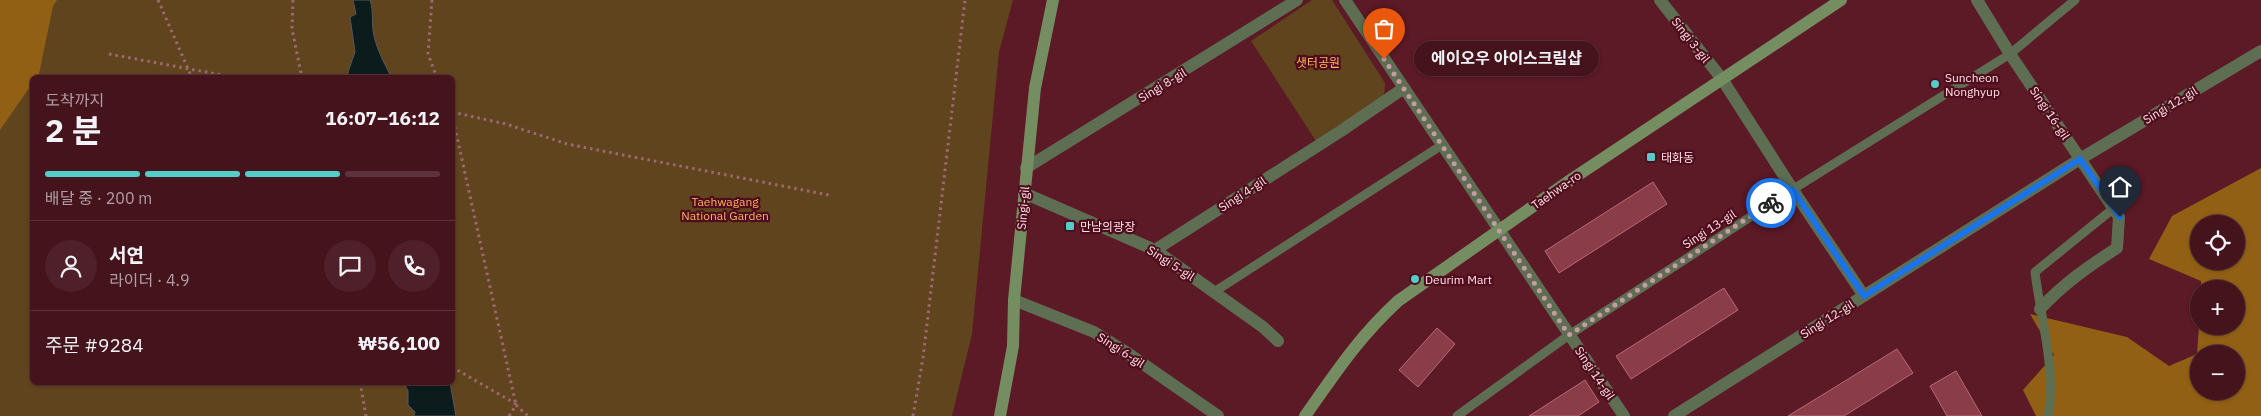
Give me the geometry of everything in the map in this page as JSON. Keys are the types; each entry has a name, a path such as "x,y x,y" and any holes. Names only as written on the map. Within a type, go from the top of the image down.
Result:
{"main road":[{"name":"Singi-gil","path":"1000,416 1013,346 1014,300 1035,88 1053,0"},
{"name":"Taehwa-ro","path":"1305,416 1340,363 1374,324 1398,301 1572,179 1841,0"}],"street":[{"name":"Singi 8-gil","path":"1026,168 1297,0"},
{"path":"1345,0 1500,229"},
{"name":"Singi 3-gil","path":"1660,0 1722,79 1864,296"},
{"name":"Singi 16-gil","path":"1977,0 2010,54 2120,217 2117,248 2056,292 2040,309"},
{"name":"Singi 12-gil","path":"1674,416 2080,159 2261,51"},
{"name":"Singi 4-gil","path":"1156,250 1404,88"},
{"name":"Singi 5-gil","path":"1024,193 1156,250 1278,340"},
{"name":"Singi 14-gil","path":"1500,229 1624,416"},
{"name":"Singi 6-gil","path":"1014,300 1094,332 1134,357 1218,416"}],"lane":[{"name":"Singi 13-gil","path":"1457,416 1569,335 1793,190 2010,54 2075,0"},
{"path":"1214,292 1442,145"},
{"path":"2048,416 2050,382 2035,272 2114,208"}],"path":[{"path":"158,0 191,75"},
{"path":"293,0 292,29 301,75"},
{"path":"432,0 428,54 437,75"},
{"path":"913,416 923,358 965,0"},
{"path":"109,54 223,75"},
{"path":"455,114 506,124 567,144 829,195"},
{"path":"455,127 516,405 509,416"},
{"path":"455,369 516,405 528,416"},
{"path":"361,385 366,416"}],"green space":[{"name":"Taehwagang National Garden","path":"0,0 1013,0 999,52 972,334 952,416 0,416"},
{"name":"샛터공원","path":"1312,0 1332,0 1385,83 1384,96 1316,141 1251,41"}],"shaded area":[{"path":"0,0 57,0 53,6 39,74 30,75 30,87 0,130"},
{"path":"353,0 370,0 375,41 390,75 349,75 355,52 350,17 356,14"},
{"path":"2261,168 2261,416 2036,416 2023,390 2054,355 2030,314 2127,337 2169,366 2190,357 2190,400 2245,400 2245,345 2198,345 2198,335 2245,335 2245,280 2199,280 2149,259 2172,216"},
{"path":"405,385 450,385 456,416 414,416 415,412 408,405 408,391"}],"building":[{"path":"1653,182 1667,204 1559,273 1545,251"},
{"path":"1724,288 1738,310 1631,379 1616,356"},
{"path":"1437,328 1455,344 1418,387 1399,370"},
{"path":"1897,349 1913,373 1844,416 1788,416"},
{"path":"1956,371 1982,416 1947,416 1930,386"},
{"path":"1585,380 1599,402 1578,416 1529,416"}],"way so far":[{"path":"1384,59 1500,229 1569,335 1771,203"}],"place":[{"name":"에이오우 아이스크림샵","path":"1384,59"},
{"name":"Suncheon Nonghyup","path":"1935,84"},
{"name":"태화동","path":"1651,157"},
{"name":"만남의광장","path":"1070,226"},
{"name":"Deurim Mart","path":"1415,279"}],"route":[{"path":"1771,203 1793,190 1864,296 2080,159 2120,217"}]}
